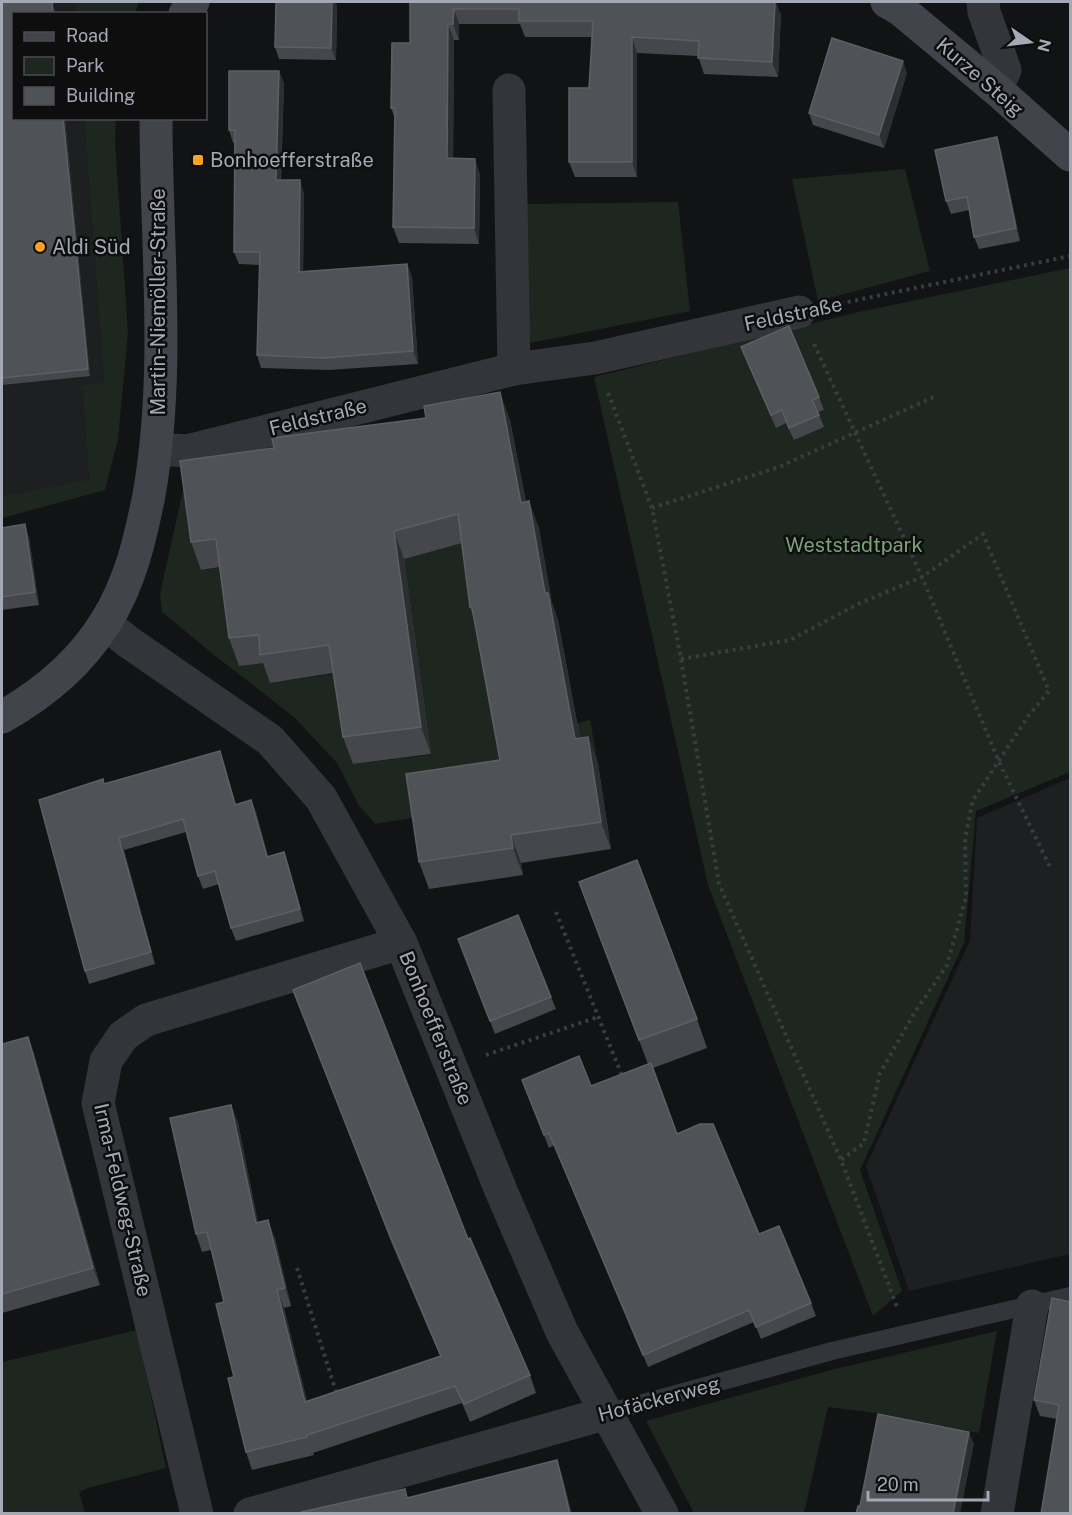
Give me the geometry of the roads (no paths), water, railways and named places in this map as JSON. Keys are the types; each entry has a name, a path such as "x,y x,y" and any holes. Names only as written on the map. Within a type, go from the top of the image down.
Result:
{"main road":[{"name":"Kurze Steig","path":"887,2 901,10 1071,155"},
{"name":"Martin-Niemöller-Straße","path":"2,717 44,690 88,647 105,623 131,571 157,449 161,384 162,338 156,120"}],"street":[{"path":"983,2 984,12 1005,70 996,89"},
{"path":"509,90 514,369"},
{"name":"Feldstraße","path":"157,449 187,451 514,369 595,358 799,312"},
{"name":"Bonhoefferstraße","path":"105,623 127,641 270,740 321,798 401,943 502,1193 562,1332 662,1514"},
{"name":"Irma-Feldweg-Straße","path":"197,1514 98,1103 106,1060 123,1036 146,1020 401,943"},
{"path":"997,1514 1032,1306"},
{"name":"Hofäckerweg","path":"250,1514 607,1413"}],"lane":[{"name":"Hofäckerweg","path":"607,1413 832,1351 1071,1296"}],"place":[{"name":"Bonhoefferstraße","path":"198,160"},
{"name":"Aldi Süd","path":"40,247"}],"park label":[{"name":"Weststadtpark","path":"854,545"}]}
